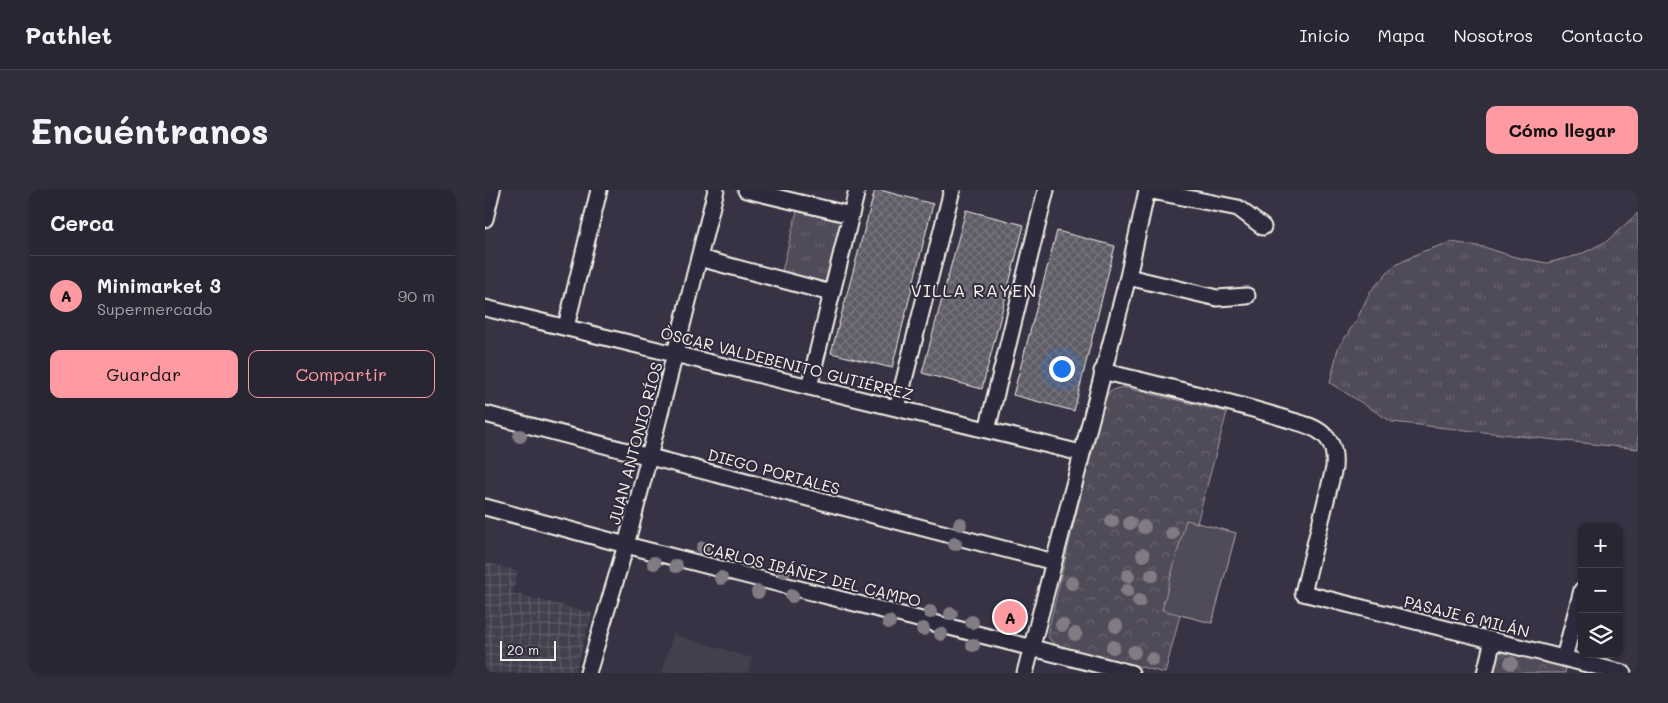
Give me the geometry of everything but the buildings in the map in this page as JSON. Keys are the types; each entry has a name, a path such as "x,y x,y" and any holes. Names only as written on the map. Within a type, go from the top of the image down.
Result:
{"street":[{"path":"485,220 492,190"},
{"path":"566,327 599,190"},
{"name":"JUAN ANTONIO RÍOS","path":"588,673 626,544 676,354 716,190"},
{"path":"746,190 851,215"},
{"path":"809,387 857,190"},
{"path":"897,408 952,190"},
{"path":"987,430 1046,190"},
{"path":"1025,673 1128,276 1147,190 1238,208 1263,227"},
{"path":"699,258 831,293"},
{"path":"1128,276 1217,298 1247,296"},
{"name":"ÒSCAR VALDEBENITO GUTIÉRREZ","path":"485,308 1081,454"},
{"name":"PASAJE 6 MILÁN","path":"1103,371 1253,409 1316,429 1324,434 1334,450 1334,468 1303,593 1623,673"},
{"name":"DIEGO PORTALES","path":"485,414 1054,562"},
{"name":"CARLOS IBÁÑEZ DEL CAMPO","path":"485,507 1131,673"},
{"path":"1564,658 1578,605"},
{"path":"1485,673 1493,640"}],"shaded area":[{"path":"485,562 518,571 513,593 592,613 575,673 485,673"},
{"path":"673,634 752,658 748,673 662,673"}],"green space":[{"path":"797,211 842,222 825,282 782,271"},
{"path":"1638,213 1638,449 1392,422 1330,383 1338,348 1356,321 1370,292 1392,267 1421,252 1451,242 1484,247 1515,257 1547,263 1579,255 1607,241"},
{"path":"1122,387 1227,412 1197,523 1236,533 1212,623 1180,615 1165,673 1057,646 1047,635 1103,402 1110,391"},
{"path":"1186,520 1236,533 1212,623 1162,610"},
{"path":"1498,648 1566,667 1565,673 1491,673"}],"place":[{"name":"Minimarket 3","path":"1010,617"}],"district":[{"name":"VILLA RAYEN","path":"974,290"}]}
